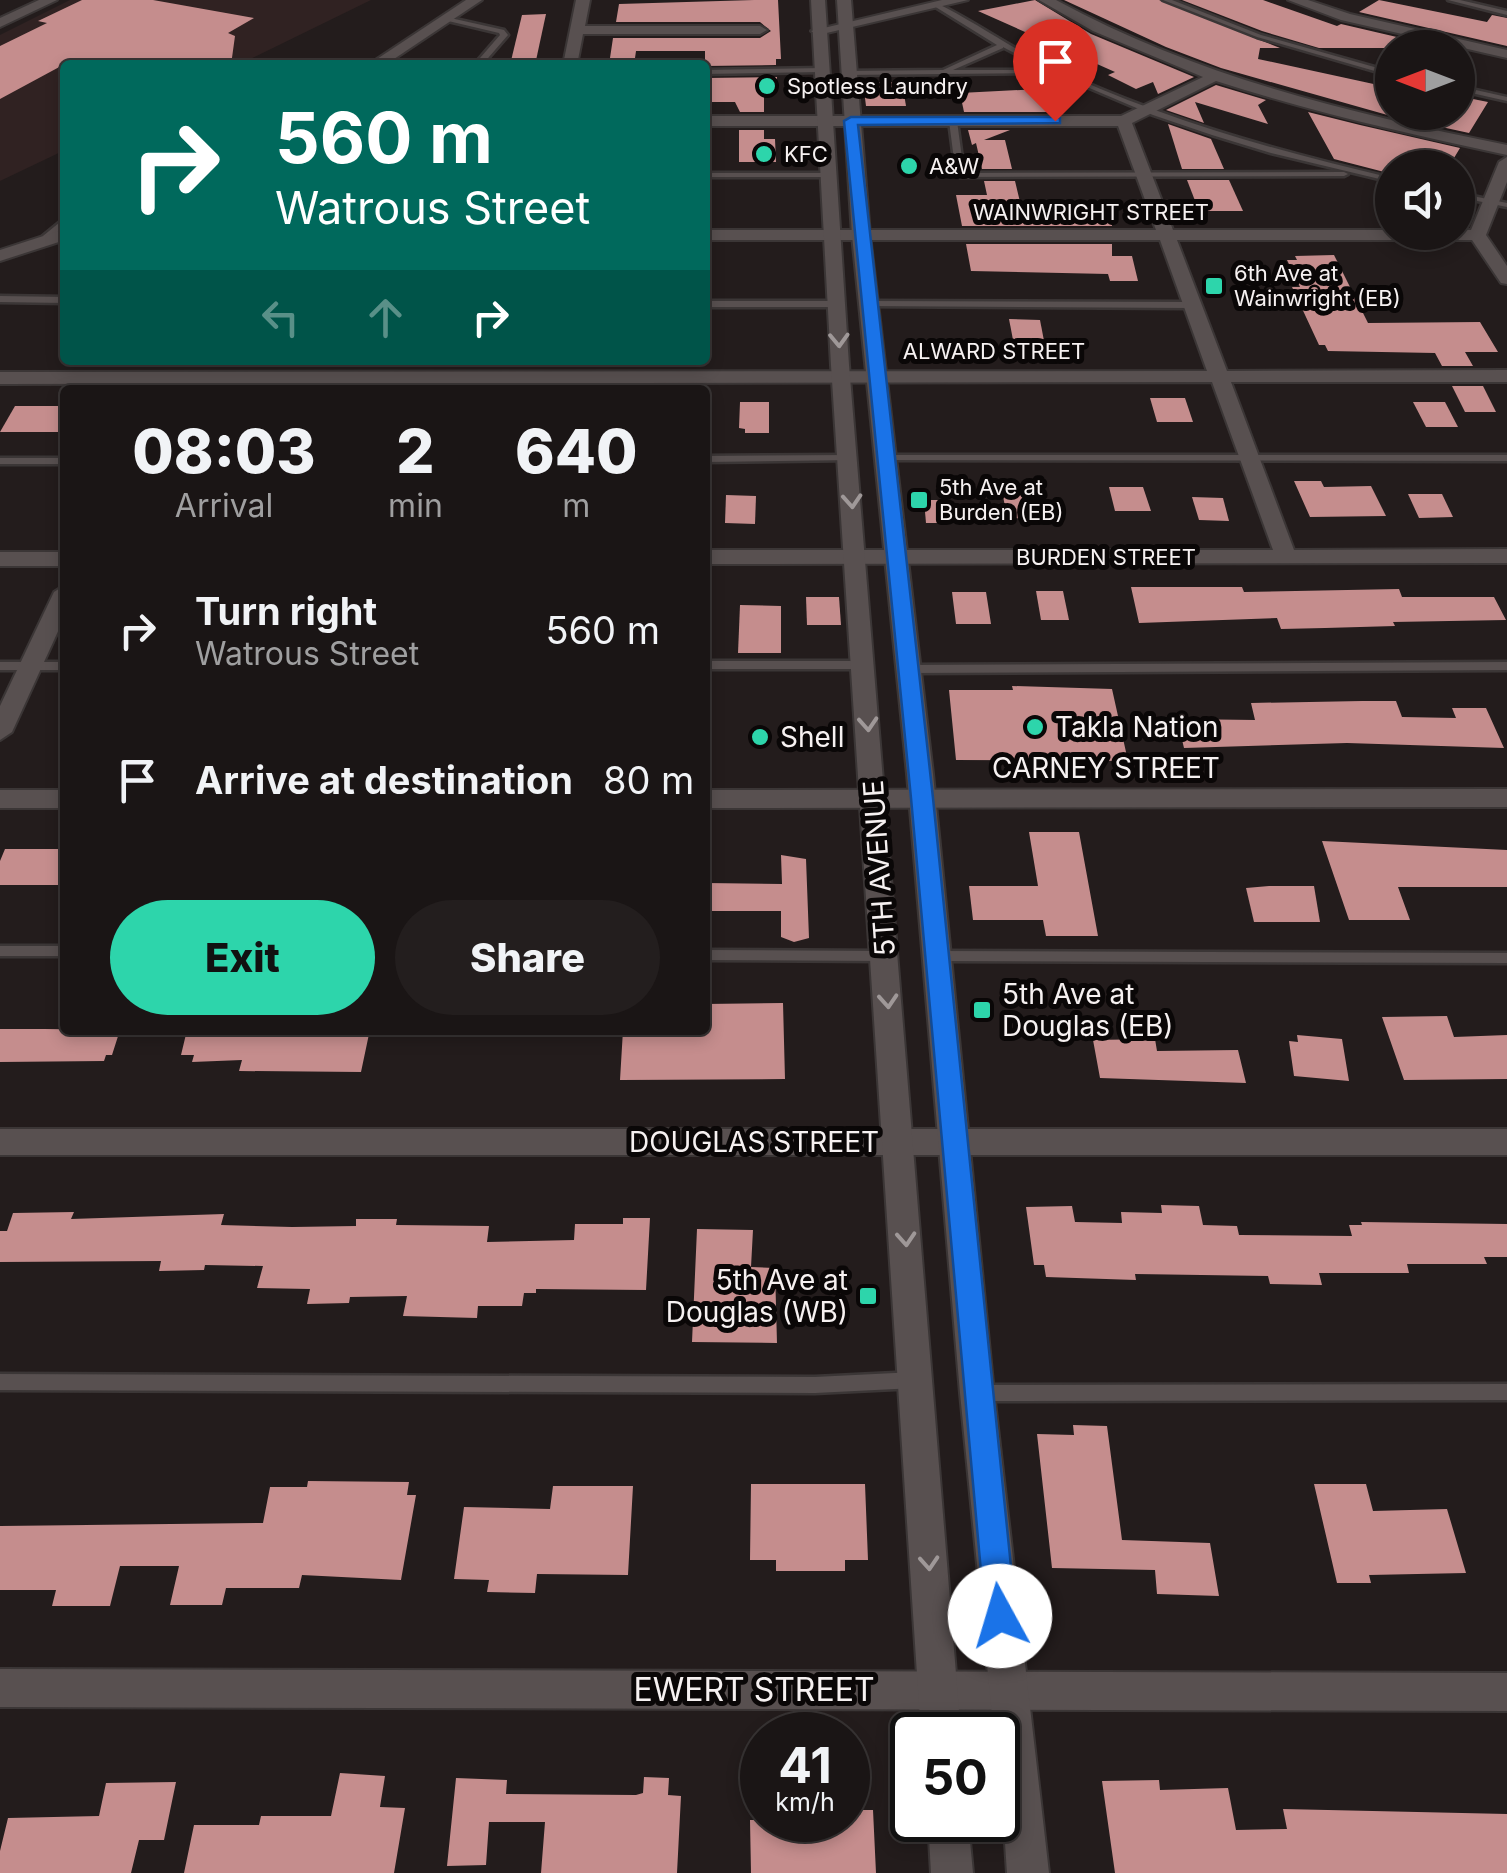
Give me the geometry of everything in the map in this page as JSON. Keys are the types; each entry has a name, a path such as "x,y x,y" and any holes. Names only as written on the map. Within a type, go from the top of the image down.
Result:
{"street":[{"path":"0,23 50,0"},
{"path":"383,60 476,0"},
{"path":"571,60 583,0"},
{"name":"5TH AVENUE","path":"818,0 940,1712"},
{"name":"5TH AVENUE","path":"844,0 862,235 1028,1873"},
{"path":"818,31 960,0"},
{"path":"1046,0 1099,29 1218,75 1351,115 1507,150"},
{"path":"1296,0 1346,17 1507,54"},
{"path":"577,30 760,30"},
{"path":"710,121 1124,121 1218,75"},
{"path":"1124,121 1286,556"},
{"path":"1507,162 1498,204 1477,235 1507,279"},
{"path":"0,256 60,235"},
{"name":"WAINWRIGHT STREET","path":"710,235 1477,235"},
{"name":"ALWARD STREET","path":"0,378 1507,376"},
{"name":"BURDEN STREET","path":"710,557 1507,556"},
{"path":"0,559 60,559"},
{"path":"0,732 60,603"},
{"name":"CARNEY STREET","path":"710,799 1507,798"},
{"path":"0,799 60,799"},
{"name":"DOUGLAS STREET","path":"0,1142 1507,1142"},
{"name":"EWERT STREET","path":"0,1688 1507,1692"},
{"path":"950,1842 952,1873"}],"lane":[{"path":"1166,0 1277,42 1375,69"},
{"path":"1450,0 1507,13"},
{"path":"936,5 1000,46 1149,109 1375,176"},
{"path":"446,19 502,31 504,35 482,60"},
{"path":"943,72 1000,46"},
{"path":"710,72 820,70"},
{"path":"847,73 1057,72"},
{"path":"1475,91 1507,98"},
{"path":"953,121 960,175 1365,174"},
{"path":"710,175 828,175"},
{"path":"46,238 60,225"},
{"path":"0,299 60,300"},
{"path":"710,304 838,304"},
{"path":"869,304 1191,305"},
{"path":"710,459 849,458"},
{"path":"886,458 1507,458"},
{"path":"0,461 60,461"},
{"path":"710,665 864,665"},
{"path":"0,666 60,666"},
{"path":"908,669 1507,666"},
{"path":"0,951 60,952"},
{"path":"710,955 885,956"},
{"path":"938,956 1507,958"},
{"path":"0,1382 815,1385 916,1380"},
{"path":"977,1393 1507,1392"}],"shaded area":[{"path":"70,0 371,0 248,60 60,60 60,152 0,181 0,35"}],"building":[{"path":"82,0 153,0 254,18 228,33 235,36 232,60 60,60 60,67 0,99 0,46 47,23 38,21"},
{"path":"778,0 781,59 776,59 776,65 710,66 705,51 636,51 635,58 610,58 613,38 760,38 771,31 760,22 616,22 619,4"},
{"path":"1035,0 1091,34 1194,77 1158,94 1153,82 1136,89 1108,75 1115,72 978,11"},
{"path":"1064,0 1159,0 1280,48 1260,48 1258,59 1375,84 1375,111 1221,68"},
{"path":"1182,0 1263,0 1337,26 1375,32 1375,48 1319,48"},
{"path":"1379,0 1487,22 1492,15 1507,18 1507,46 1475,39 1475,30 1437,30 1359,12"},
{"path":"546,14 536,60 511,60 522,15"},
{"path":"777,77 777,91 764,91 764,112 740,112 735,102 710,102 710,78"},
{"path":"863,82 902,82 906,106 866,106"},
{"path":"1216,85 1266,100 1258,105 1268,124 1195,102 1204,123 1166,110"},
{"path":"1040,89 1048,112 964,112 960,93"},
{"path":"1475,99 1488,102 1475,123"},
{"path":"1308,112 1460,148 1375,150 1375,170 1334,159"},
{"path":"1168,124 1211,139 1224,169 1182,169"},
{"path":"739,130 764,130 764,139 775,139 776,162 739,162"},
{"path":"968,130 1010,130 984,140 1005,140 1012,169 982,169 976,143 972,145"},
{"path":"1187,180 1229,180 1243,211 1199,211"},
{"path":"984,181 1015,181 1021,206 1111,206 1112,226 962,226 956,195 987,195"},
{"path":"966,244 1112,244 1112,256 1132,256 1138,281 1110,281 1108,274 971,271"},
{"path":"1334,255 1368,323 1480,322 1498,352 1465,352 1473,366 1442,366 1435,353 1328,351 1325,345 1319,345 1292,287 1300,287 1287,260 1297,260 1295,256"},
{"path":"1009,319 1040,320 1045,346 1014,345"},
{"path":"1452,386 1483,386 1496,412 1465,412"},
{"path":"1150,398 1185,398 1193,422 1157,422"},
{"path":"740,402 769,402 769,433 745,433 745,429 739,428"},
{"path":"1413,402 1445,402 1458,427 1426,427"},
{"path":"15,406 60,406 60,432 0,432"},
{"path":"1294,481 1321,481 1324,487 1371,486 1386,516 1310,517"},
{"path":"1109,487 1143,487 1151,511 1115,511"},
{"path":"1002,490 1038,490 1044,519 1007,518"},
{"path":"1408,494 1442,494 1453,517 1419,518"},
{"path":"726,495 756,496 755,524 725,523"},
{"path":"1192,497 1223,498 1229,521 1199,520"},
{"path":"924,500 950,500 952,523 926,523"},
{"path":"1131,587 1242,587 1244,592 1399,589 1402,597 1494,597 1506,620 1281,629 1277,618 1139,623"},
{"path":"1036,591 1063,591 1069,620 1041,620"},
{"path":"952,592 986,592 991,624 956,624"},
{"path":"806,597 839,597 841,625 807,625"},
{"path":"740,605 781,606 781,653 738,653"},
{"path":"1012,686 1112,689 1128,761 956,760 949,690 1013,690"},
{"path":"1396,701 1402,717 1456,718 1452,708 1486,708 1504,748 1347,743 1184,748 1177,719 1255,720 1251,703"},
{"path":"1029,832 1079,832 1098,936 1046,936 1043,920 973,920 969,886 1038,886"},
{"path":"1322,841 1507,850 1507,887 1398,887 1410,920 1349,920"},
{"path":"5,849 60,849 60,885 0,885 0,861"},
{"path":"781,855 806,859 809,938 794,942 781,937 781,911 710,911 710,883 782,884"},
{"path":"1314,886 1320,922 1254,922 1246,888"},
{"path":"783,1003 785,1079 620,1080 623,1035 710,1035 710,1004"},
{"path":"1447,1016 1454,1037 1507,1035 1507,1079 1404,1080 1382,1017"},
{"path":"0,1029 118,1035 112,1055 106,1055 104,1061 0,1062"},
{"path":"186,1035 369,1035 361,1072 239,1071 242,1060 192,1062 194,1055 181,1055"},
{"path":"1297,1035 1342,1039 1349,1081 1294,1076 1289,1041 1298,1042"},
{"path":"1155,1039 1157,1051 1238,1050 1246,1083 1100,1078 1093,1040"},
{"path":"1161,1205 1199,1206 1203,1225 1237,1226 1239,1235 1352,1236 1349,1225 1362,1225 1361,1222 1507,1224 1507,1257 1484,1257 1487,1264 1407,1264 1409,1273 1319,1273 1322,1285 1270,1284 1268,1276 1135,1274 1136,1280 1046,1277 1044,1265 1034,1265 1026,1207 1072,1206 1075,1222 1122,1223 1121,1212 1162,1213"},
{"path":"74,1212 71,1219 224,1214 221,1225 292,1227 356,1226 356,1219 397,1219 396,1225 489,1226 487,1242 574,1240 575,1224 623,1224 623,1218 650,1218 646,1290 536,1289 536,1293 524,1293 522,1306 478,1306 477,1318 403,1316 407,1296 350,1297 349,1303 307,1304 310,1289 257,1288 263,1266 205,1265 204,1270 159,1271 161,1261 0,1262 0,1231 7,1231 13,1213"},
{"path":"697,1229 753,1230 751,1267 775,1268 777,1343 692,1342"},
{"path":"1073,1425 1107,1426 1122,1540 1210,1543 1219,1596 1157,1594 1155,1570 1052,1568 1037,1434 1074,1435"},
{"path":"308,1481 409,1482 407,1495 416,1495 401,1580 302,1575 299,1588 226,1588 222,1605 170,1605 179,1566 120,1566 110,1606 52,1606 56,1590 0,1590 0,1526 263,1523 270,1487 307,1487"},
{"path":"751,1484 865,1484 868,1560 845,1560 845,1571 776,1571 776,1560 750,1560"},
{"path":"1314,1484 1366,1484 1373,1511 1447,1509 1466,1573 1369,1575 1371,1583 1337,1583"},
{"path":"553,1486 633,1486 628,1575 537,1574 535,1593 487,1592 489,1580 454,1579 464,1507 550,1509"},
{"path":"340,1773 385,1776 380,1807 405,1808 394,1873 184,1873 194,1825 259,1825 261,1816 331,1816"},
{"path":"644,1777 669,1778 668,1795 681,1796 677,1873 541,1873 545,1822 489,1822 486,1865 447,1866 456,1778 507,1780 506,1794 636,1795 643,1793"},
{"path":"1159,1780 1160,1790 1228,1788 1236,1830 1287,1829 1283,1809 1507,1814 1507,1873 1115,1873 1102,1781"},
{"path":"176,1782 164,1840 139,1840 131,1873 0,1873 0,1851 8,1818 99,1816 106,1783"},
{"path":"873,1810 876,1873 751,1873 750,1842 870,1842"}],"place":[{"name":"Spotless Laundry","path":"767,86"},
{"name":"KFC","path":"764,154"},
{"name":"A&W","path":"909,166"},
{"name":"6th Ave at Wainwright (EB)","path":"1214,286"},
{"name":"5th Ave at Burden (EB)","path":"919,500"},
{"name":"Takla Nation","path":"1035,727"},
{"name":"Shell","path":"760,737"},
{"name":"5th Ave at Douglas (EB)","path":"982,1010"},
{"name":"5th Ave at Douglas (WB)","path":"868,1296"}],"route":[{"path":"1000,1616 922,798 851,121 1055,121"}]}
